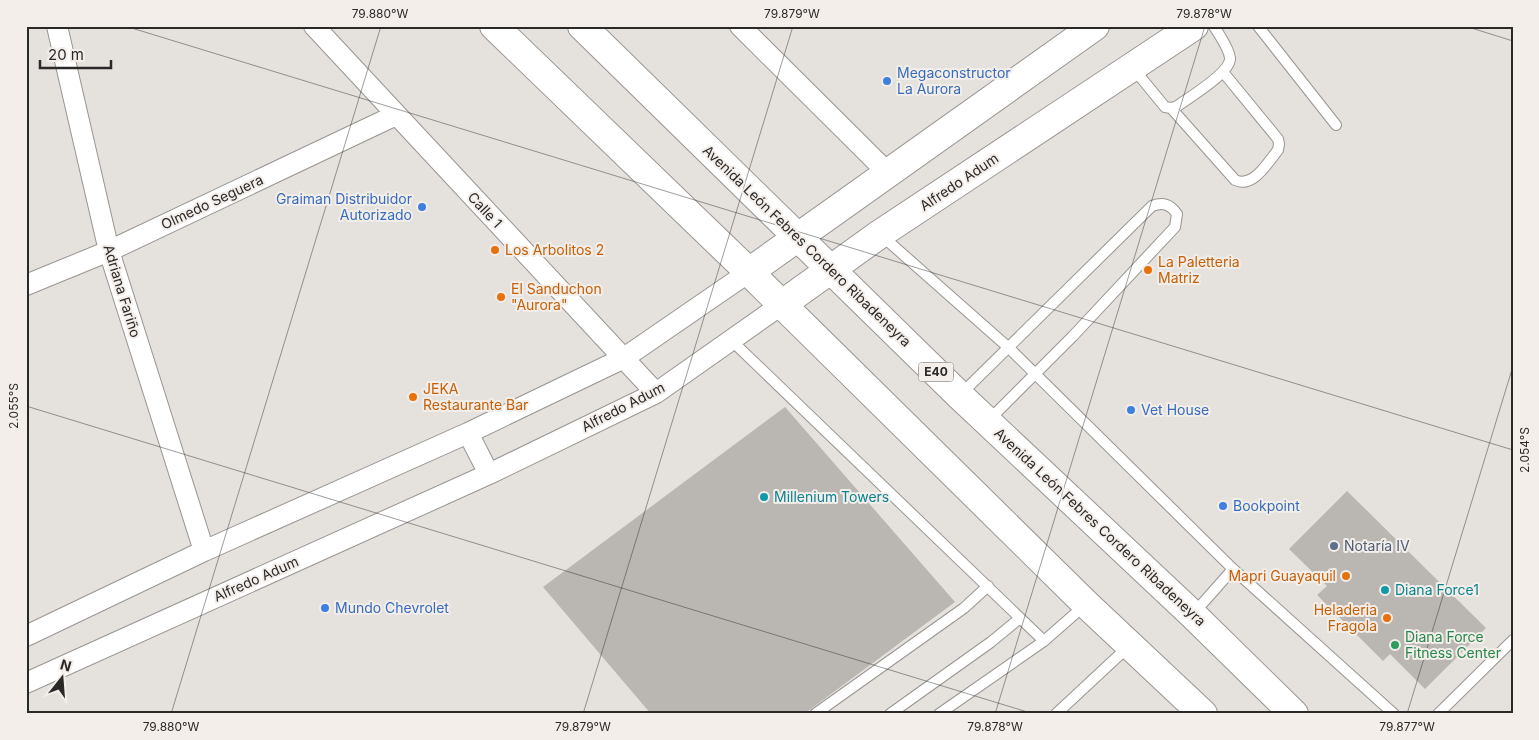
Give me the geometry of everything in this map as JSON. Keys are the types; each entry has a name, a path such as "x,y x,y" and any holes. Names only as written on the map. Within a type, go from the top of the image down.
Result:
{"main road":[{"path":"494,26 749,272 1086,604 1202,714"},
{"name":"Avenida León Febres Cordero Ribadeneyra","path":"582,26 959,396 988,421 1193,615 1294,714"},
{"path":"749,272 890,174 1095,26"},
{"name":"Alfredo Adum","path":"781,305 880,234 1194,26"}],"street":[{"name":"Adriana Fariño","path":"57,26 109,251 204,551"},
{"name":"Calle 1","path":"314,26 656,393"},
{"path":"740,26 890,174"},
{"name":"Olmedo Seguera","path":"26,285 109,251 396,115"},
{"path":"26,636 204,551 468,433 624,358 749,272"},
{"name":"Alfredo Adum","path":"26,683 489,474 656,393 781,305"},
{"path":"468,433 489,474"}],"lane":[{"path":"1132,67 1165,107 1176,107 1223,72 1230,61 1230,55 1214,26"},
{"path":"1258,26 1336,125"},
{"path":"1171,108 1235,180 1240,183 1248,182 1254,178 1278,150 1278,140 1223,72"},
{"path":"959,396 1009,348 1046,308 1152,206 1161,203 1174,209 1177,214 1175,227 1036,375 988,421"},
{"path":"880,234 1009,348 1233,569 1394,714"},
{"path":"731,340 1044,640"},
{"path":"1193,615 1233,569"},
{"path":"815,714 964,608 988,586"},
{"path":"939,714 1044,640 1086,604"},
{"path":"890,714 991,642 1020,618"},
{"path":"1438,714 1513,640"},
{"path":"1056,714 1129,645"}],"building":[{"name":"Millenium Towers","path":"785,407 955,602 804,714 651,714 543,587"},
{"name":"Diana Force1","path":"1347,491 1486,628 1425,689 1390,654 1383,661 1317,595 1327,586 1289,549"}],"place":[{"name":"Megaconstructor La Aurora","path":"887,81"},
{"name":"Graiman Distribuidor Autorizado","path":"422,207"},
{"name":"Los Arbolitos 2","path":"495,250"},
{"name":"La Paletteria Matriz","path":"1148,270"},
{"name":"El Sanduchon \"Aurora\"","path":"501,297"},
{"name":"JEKA Restaurante Bar","path":"413,397"},
{"name":"Vet House","path":"1131,410"},
{"name":"Millenium Towers","path":"764,497"},
{"name":"Bookpoint","path":"1223,506"},
{"name":"Notaría IV","path":"1334,546"},
{"name":"Mapri Guayaquil","path":"1346,576"},
{"name":"Diana Force1","path":"1385,590"},
{"name":"Mundo Chevrolet","path":"325,608"},
{"name":"Heladeria Fragola","path":"1387,618"},
{"name":"Diana Force Fitness Center","path":"1395,645"}]}
